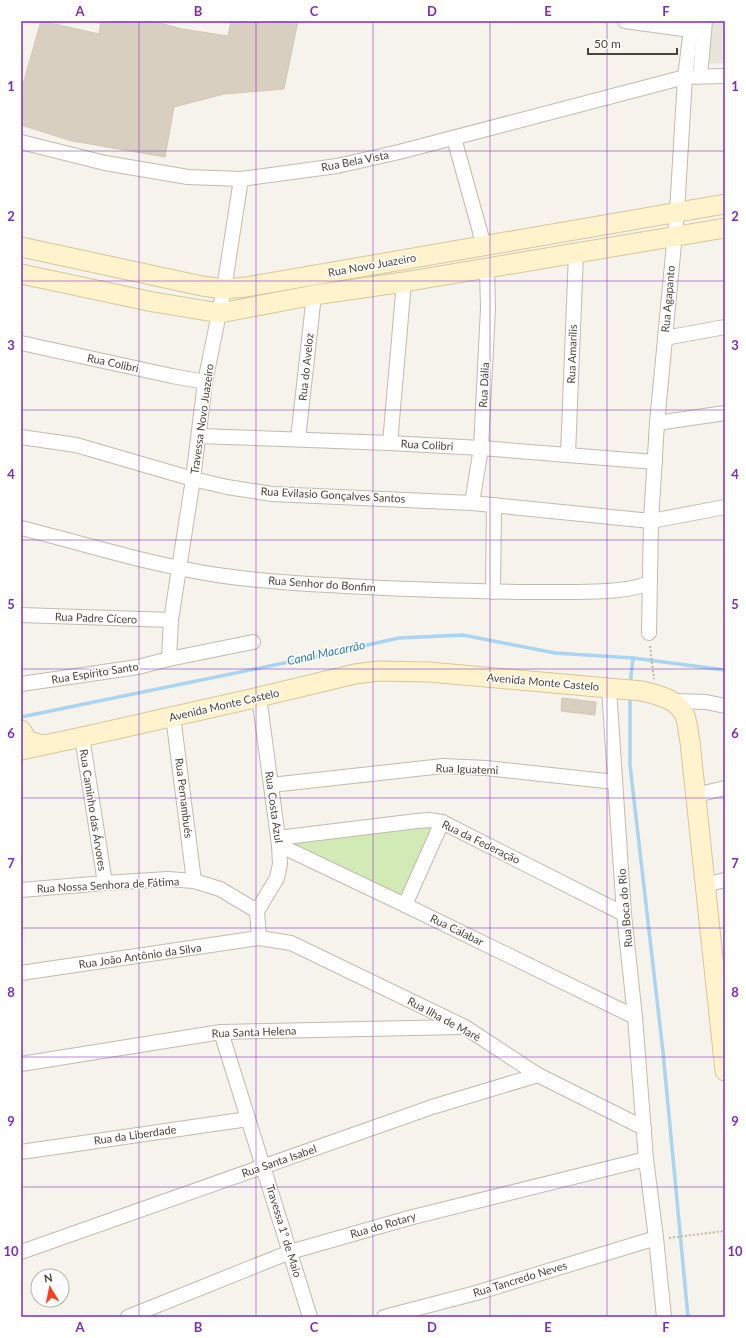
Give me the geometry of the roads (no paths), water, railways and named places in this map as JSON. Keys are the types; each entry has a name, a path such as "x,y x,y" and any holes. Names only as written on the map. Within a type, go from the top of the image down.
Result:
{"street":[{"path":"625,21 691,25"},
{"name":"Rua Agapanto","path":"650,639 651,521 657,423 677,212 685,77 691,25"},
{"path":"700,76 707,25"},
{"name":"Rua Bela Vista","path":"21,142 105,163 188,177 241,179 337,166 398,152 685,77 725,76"},
{"path":"454,138 484,246"},
{"name":"Travessa Novo Juazeiro","path":"169,659 171,620 193,479 205,382 220,313 241,179"},
{"name":"Rua Novo Juazeiro","path":"21,247 202,286 224,289 246,287 725,204"},
{"name":"Rua Novo Juazeiro","path":"21,274 153,302 220,313 314,295 404,282 725,228"},
{"name":"Rua Amarílis","path":"568,455 576,253"},
{"name":"Rua Dália","path":"472,503 481,448 488,308 487,268"},
{"path":"390,443 404,282"},
{"name":"Rua do Aveloz","path":"298,439 314,295"},
{"path":"665,338 725,327"},
{"name":"Rua Colibri","path":"21,343 205,382"},
{"path":"657,423 725,413"},
{"name":"Rua Colibri","path":"199,436 298,439 481,448 655,462"},
{"name":"Rua Evilasio Gonçalves Santos","path":"21,437 76,444 193,479 227,487 272,494 472,503 651,521 725,507"},
{"path":"493,592 494,505"},
{"name":"Rua Senhor do Bonfim","path":"21,528 178,568 218,575 296,584 493,592 593,592 641,587 650,582"},
{"name":"Rua Padre Cícero","path":"21,615 171,620"},
{"path":"169,659 253,642"},
{"name":"Rua Espírito Santo","path":"21,684 138,667 169,659"},
{"name":"Avenida Monte Castelo","path":"21,750 355,674 378,671 429,672 623,690 655,694 674,702"},
{"name":"Rua Boca do Rio","path":"623,690 615,782 624,914 635,1017 646,1159 664,1317"},
{"name":"Rua Costa Azul","path":"257,911 277,878 280,864 279,842 259,697"},
{"path":"674,702 706,702 725,706"},
{"path":"674,702 685,717 690,742 705,885 720,972 725,1065"},
{"name":"Rua Pernambués","path":"173,716 194,881"},
{"path":"21,730 28,741 44,745"},
{"name":"Rua Caminho das Árvores","path":"82,737 104,883"},
{"name":"Rua Iguatemi","path":"271,785 443,766 486,768 615,782"},
{"path":"696,795 725,788"},
{"name":"Rua da Federação","path":"279,842 416,821 428,820 442,822 624,914"},
{"path":"405,905 442,822"},
{"name":"Rua Calabar","path":"279,842 635,1017"},
{"name":"Rua Nossa Senhora de Fátima","path":"21,890 168,879 194,881 220,889 257,911"},
{"path":"705,885 725,880"},
{"path":"257,911 259,938"},
{"name":"Rua João Antônio da Silva","path":"21,973 259,938"},
{"name":"Rua Ilha de Maré","path":"259,938 292,943 465,1027 538,1075 644,1128"},
{"name":"Rua Santa Helena","path":"21,1064 221,1032 465,1027"},
{"name":"Travessa 1º de Maio","path":"221,1032 310,1317"},
{"name":"Rua Santa Isabel","path":"21,1252 432,1107 538,1075"},
{"name":"Rua da Liberdade","path":"21,1152 248,1119"},
{"name":"Rua do Rotary","path":"128,1317 290,1252 409,1218 646,1159"},
{"name":"Rua Tancredo Neves","path":"384,1317 476,1293 656,1238"}],"waterway":[{"name":"Canal Macarrão","path":"21,717 399,638 463,635 555,653 633,658 725,670"},
{"path":"630,685 633,658"},
{"path":"630,695 630,765 663,1052 688,1317"}]}
